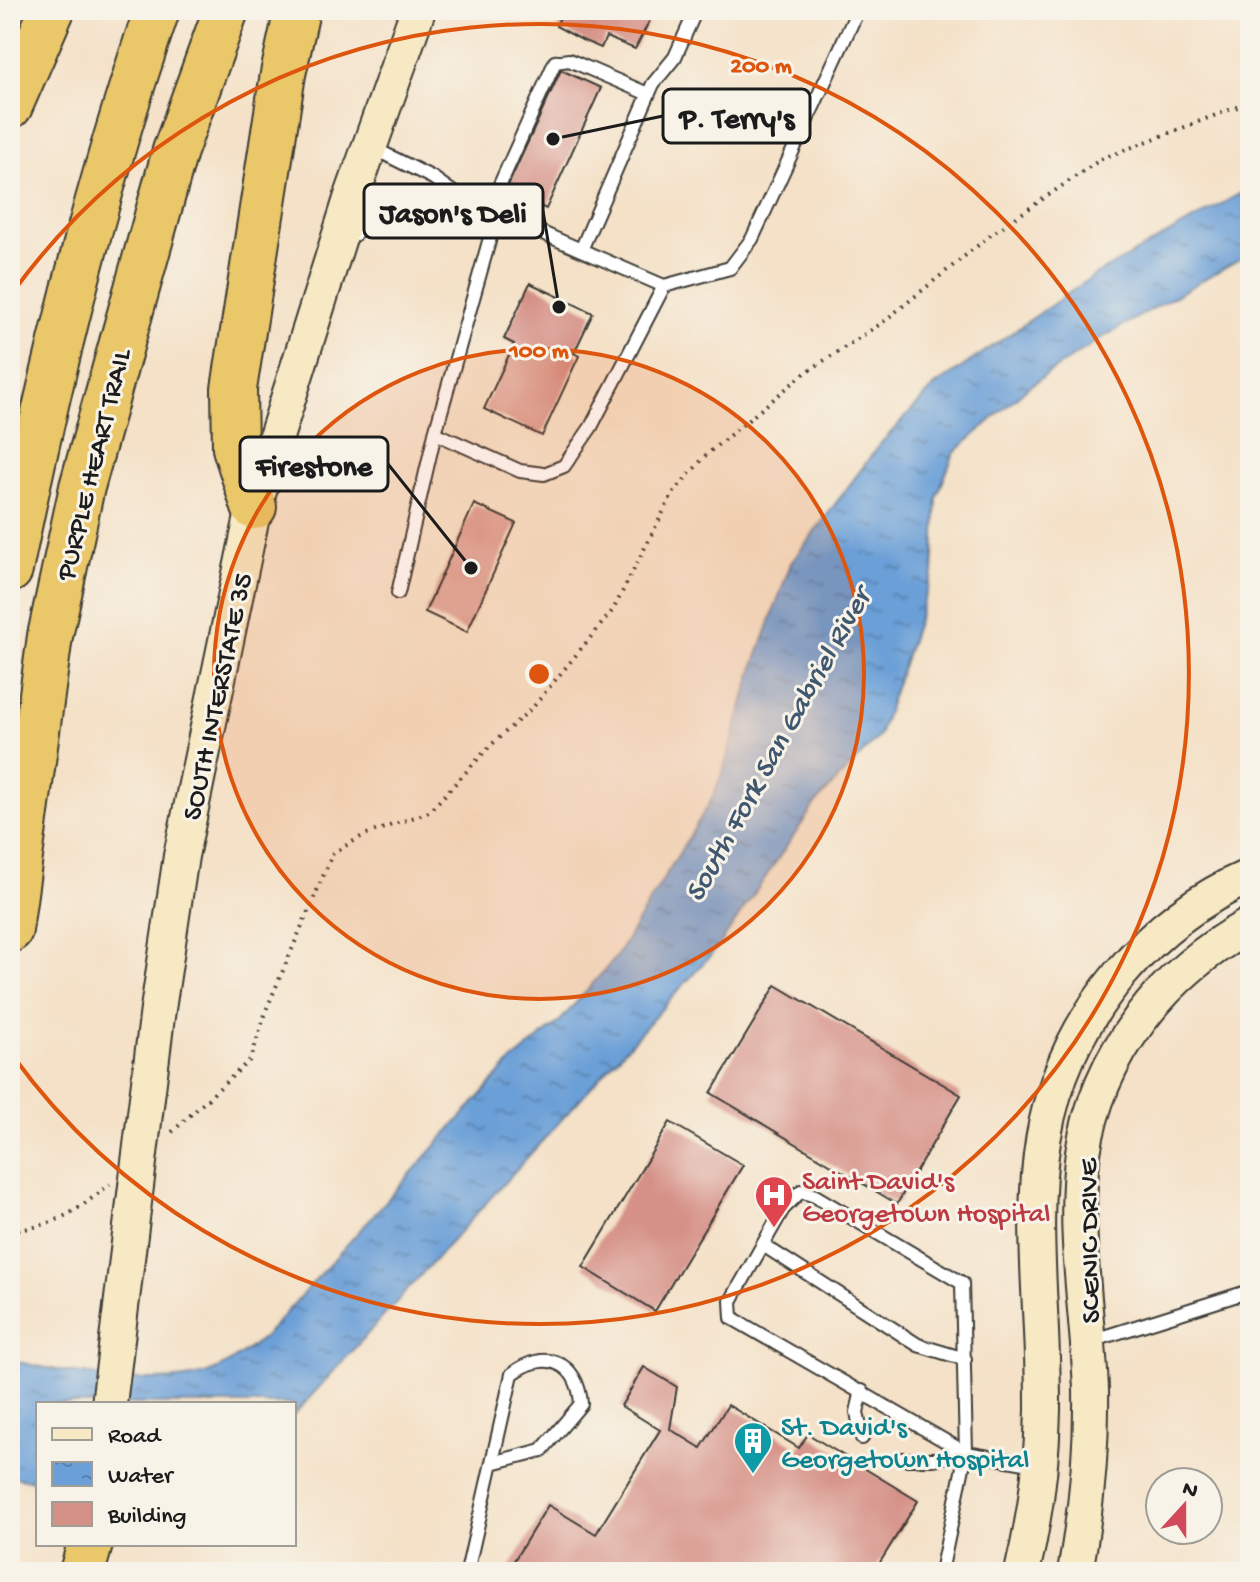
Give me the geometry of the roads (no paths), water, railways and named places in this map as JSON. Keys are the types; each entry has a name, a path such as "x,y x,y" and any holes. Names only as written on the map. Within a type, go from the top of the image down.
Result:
{"highway":[{"path":"10,106 52,10"},
{"name":"PURPLE HEART TRAIL","path":"10,570 80,257 122,112 157,10"},
{"name":"PURPLE HEART TRAIL","path":"10,930 50,636 82,487 165,181 226,10"},
{"path":"254,507 235,448 234,389 283,74 297,10"},
{"path":"82,1572 90,1546"}],"street":[{"name":"SOUTH INTERSTATE 35","path":"109,1402 158,1009 181,856 254,507 369,146 418,10"},
{"name":"SCENIC DRIVE","path":"1022,1572 1036,1516 1043,1410 1035,1197 1040,1148 1062,1066 1082,1024 1143,947 1181,914 1221,889 1250,876"},
{"name":"SCENIC DRIVE","path":"1075,1572 1089,1472 1088,1342 1081,1215 1083,1154 1094,1111 1112,1065 1133,1026 1159,995 1193,963 1250,925"},
{"path":"1039,1465 1089,1472"},
{"path":"89,1572 91,1546"}],"lane":[{"path":"581,250 648,94 675,57 696,10"},
{"path":"369,146 433,178 458,196 664,286 730,268 752,239 858,10"},
{"path":"398,593 435,433 493,211 555,62 569,60 648,94"},
{"path":"332,259 366,222 415,199 458,196"},
{"path":"435,433 520,471 544,474 564,466 591,427 664,286"},
{"path":"941,1572 966,1453 962,1283 815,1196 801,1191 783,1209 731,1301 732,1318 966,1453"},
{"path":"763,1245 918,1345 965,1359"},
{"path":"1088,1342 1250,1291"},
{"path":"467,1572 512,1374 528,1362 545,1360 565,1368 580,1384 581,1404 542,1450 492,1463"},
{"path":"862,1391 857,1412 862,1438"},
{"path":"901,1459 934,1459 966,1453 1039,1465"}],"water":[{"name":"South Fork San Gabriel River","path":"1250,188 1250,253 1100,339 1028,387 954,453 937,497 933,574 879,736 816,803 718,947 296,1413 296,1402 36,1402 36,1482 10,1476 10,1360 79,1373 157,1380 201,1375 234,1359 264,1337 510,1063 560,1021 616,957 709,804 722,775 755,663 791,563 881,443 935,386 1095,275"}],"place":[{"name":"P. Terry's","path":"553,139"},
{"name":"Jason's Deli","path":"559,307"},
{"name":"Firestone","path":"471,568"},
{"name":"Saint David's Georgetown Hospital","path":"774,1229"},
{"name":"St. David's Georgetown Hospital","path":"753,1475"}]}
